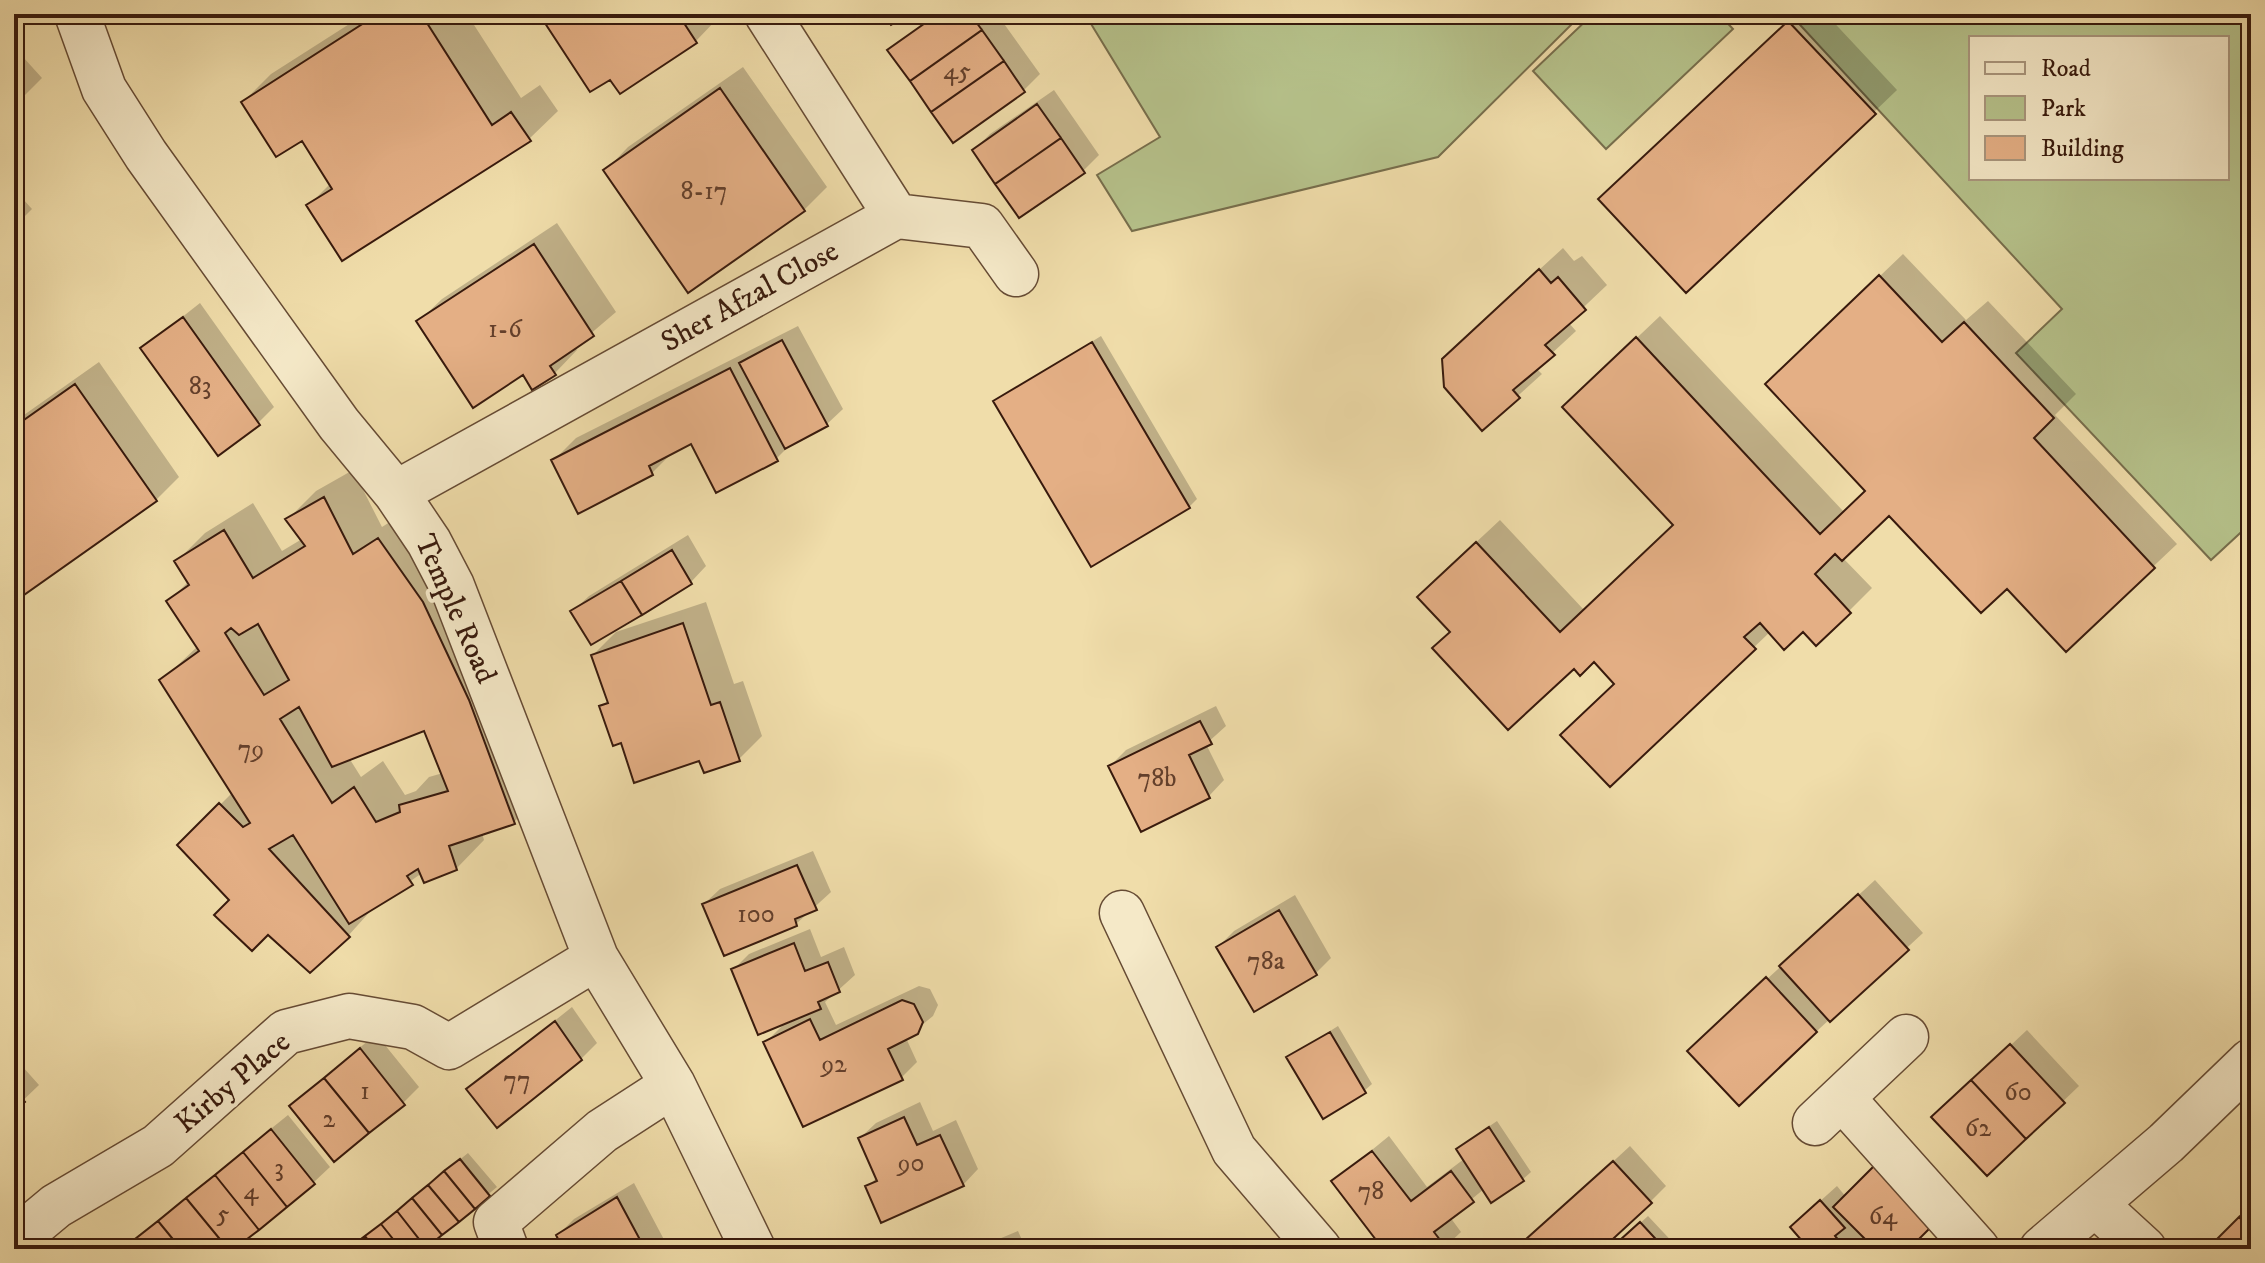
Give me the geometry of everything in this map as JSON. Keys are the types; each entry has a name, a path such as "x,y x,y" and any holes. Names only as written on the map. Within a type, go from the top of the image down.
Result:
{"street":[{"name":"Temple Road","path":"77,14 104,89 146,155 339,424 396,493 429,542 452,586 596,958 673,1085 753,1249"},
{"path":"767,14 896,216 982,226 1016,274"},
{"name":"Sher Afzal Close","path":"396,493 896,216"},
{"path":"1122,913 1234,1150 1319,1249"},
{"name":"Kirby Place","path":"14,1241 56,1206 158,1146 286,1032 349,1016 413,1027 449,1047 596,958"},
{"path":"1906,1037 1829,1111 1977,1249"},
{"path":"2042,1249 2096,1205 2251,1061"},
{"path":"506,1249 496,1222 602,1131 673,1085"},
{"path":"2096,1205 2144,1249"}],"green space":[{"path":"1085,14 1582,14 1438,157 1132,231 1097,175 1160,137"},
{"path":"1593,14 1719,14 1733,29 1606,149 1533,71"},
{"path":"1790,14 2251,14 2251,523 2211,560 2016,353 2062,309"}],"building":[{"path":"378,14 440,14 427,23 492,125 511,112 531,141 342,261 306,205 332,189 302,141 276,157 241,102"},
{"path":"539,14 678,14 697,43 620,94 610,80 590,92"},
{"path":"884,14 909,14 891,25"},
{"path":"938,14 970,14 982,30 910,81 887,50"},
{"path":"1788,21 1876,114 1686,293 1598,199"},
{"path":"982,30 1004,61 931,112 910,81"},
{"path":"1004,61 1025,92 953,143 931,112"},
{"path":"720,88 805,211 688,293 603,170"},
{"path":"1037,104 1061,138 995,184 972,150"},
{"path":"1061,138 1085,173 1019,218 995,184"},
{"path":"534,244 594,336 550,366 556,375 532,390 523,375 473,408 416,321"},
{"path":"1539,269 1551,283 1558,277 1586,310 1545,345 1555,355 1513,390 1520,398 1482,431 1444,387 1442,359"},
{"path":"1879,275 1942,342 1964,322 2054,418 2034,438 2155,568 2066,652 2007,589 1981,613 1889,516 1842,561 1835,554 1815,574 1851,613 1816,646 1803,632 1784,650 1760,623 1744,637 1756,649 1610,787 1560,735 1614,684 1594,662 1580,676 1574,669 1508,730 1432,648 1450,632 1417,597 1476,542 1560,632 1673,525 1562,407 1636,337 1820,534 1865,491 1765,384"},
{"path":"183,317 260,425 218,456 140,348"},
{"path":"782,340 828,426 785,449 739,363"},
{"path":"1092,342 1190,508 1091,567 993,401"},
{"path":"730,368 778,461 716,493 691,444 649,466 653,475 578,514 551,460"},
{"path":"75,384 157,501 14,602 14,427"},
{"path":"324,497 353,554 378,538 423,602 469,700 515,824 449,846 457,870 424,883 418,869 407,876 413,885 349,924 293,835 269,849 350,937 310,973 268,935 252,951 214,915 229,900 177,845 219,803 243,827 250,823 159,680 199,651 166,601 189,585 174,561 224,530 253,578 305,546 285,519","holes":["258,624 289,680 264,695 225,633 231,628 239,635","299,707 332,767 424,731 448,791 399,805 400,812 376,822 354,787 332,803 280,719"]},
{"path":"672,550 692,584 642,615 621,581"},
{"path":"621,581 642,615 591,645 570,611"},
{"path":"683,623 711,705 720,702 740,761 704,773 699,761 634,783 621,743 613,746 599,706 608,703 591,655"},
{"path":"1200,721 1212,744 1189,755 1210,798 1141,832 1108,766"},
{"path":"797,865 817,910 795,919 797,926 724,956 702,904"},
{"path":"1858,894 1909,950 1830,1022 1779,966"},
{"path":"1279,910 1317,975 1254,1012 1216,947"},
{"path":"794,943 805,971 828,962 840,992 818,1002 821,1009 758,1035 731,969"},
{"path":"1766,977 1817,1032 1739,1106 1687,1051"},
{"path":"902,1000 914,1004 923,1022 918,1034 888,1049 903,1080 803,1127 763,1042 810,1019 820,1040"},
{"path":"555,1021 582,1060 497,1128 466,1089"},
{"path":"1330,1032 1366,1093 1323,1119 1286,1057"},
{"path":"2010,1044 2065,1103 2026,1139 1971,1080"},
{"path":"360,1048 405,1105 369,1133 324,1078"},
{"path":"324,1078 369,1133 334,1162 289,1106"},
{"path":"1971,1080 2026,1139 1987,1176 1931,1117"},
{"path":"14,1090 25,1102 14,1111"},
{"path":"904,1117 917,1145 940,1135 964,1186 881,1223 865,1186 877,1181 858,1138"},
{"path":"1489,1127 1524,1181 1491,1203 1456,1149"},
{"path":"271,1129 315,1184 287,1207 243,1152"},
{"path":"1372,1151 1411,1201 1451,1171 1474,1202 1434,1232 1447,1249 1383,1249 1331,1181"},
{"path":"243,1152 287,1207 259,1230 215,1175"},
{"path":"460,1159 490,1196 475,1209 444,1171"},
{"path":"1613,1161 1652,1203 1602,1249 1515,1249"},
{"path":"1874,1166 1933,1225 1909,1249 1875,1249 1833,1207"},
{"path":"444,1171 475,1209 459,1222 428,1185"},
{"path":"215,1175 259,1230 234,1249 228,1249 186,1198"},
{"path":"428,1185 459,1222 442,1235 412,1198"},
{"path":"617,1197 645,1249 563,1249 556,1235"},
{"path":"186,1198 228,1249 181,1249 158,1221"},
{"path":"412,1198 442,1235 426,1248 397,1211"},
{"path":"1820,1200 1845,1228 1835,1236 1846,1249 1809,1249 1790,1227"},
{"path":"2251,1206 2251,1230 2239,1217"},
{"path":"397,1211 425,1249 401,1249 381,1224"},
{"path":"2239,1217 2251,1230 2251,1249 2223,1249 2215,1241"},
{"path":"158,1221 181,1249 135,1249 130,1243"},
{"path":"1640,1222 1665,1249 1610,1249"},
{"path":"381,1224 401,1249 375,1249 365,1236"},
{"path":"365,1236 375,1249 348,1249"}]}
